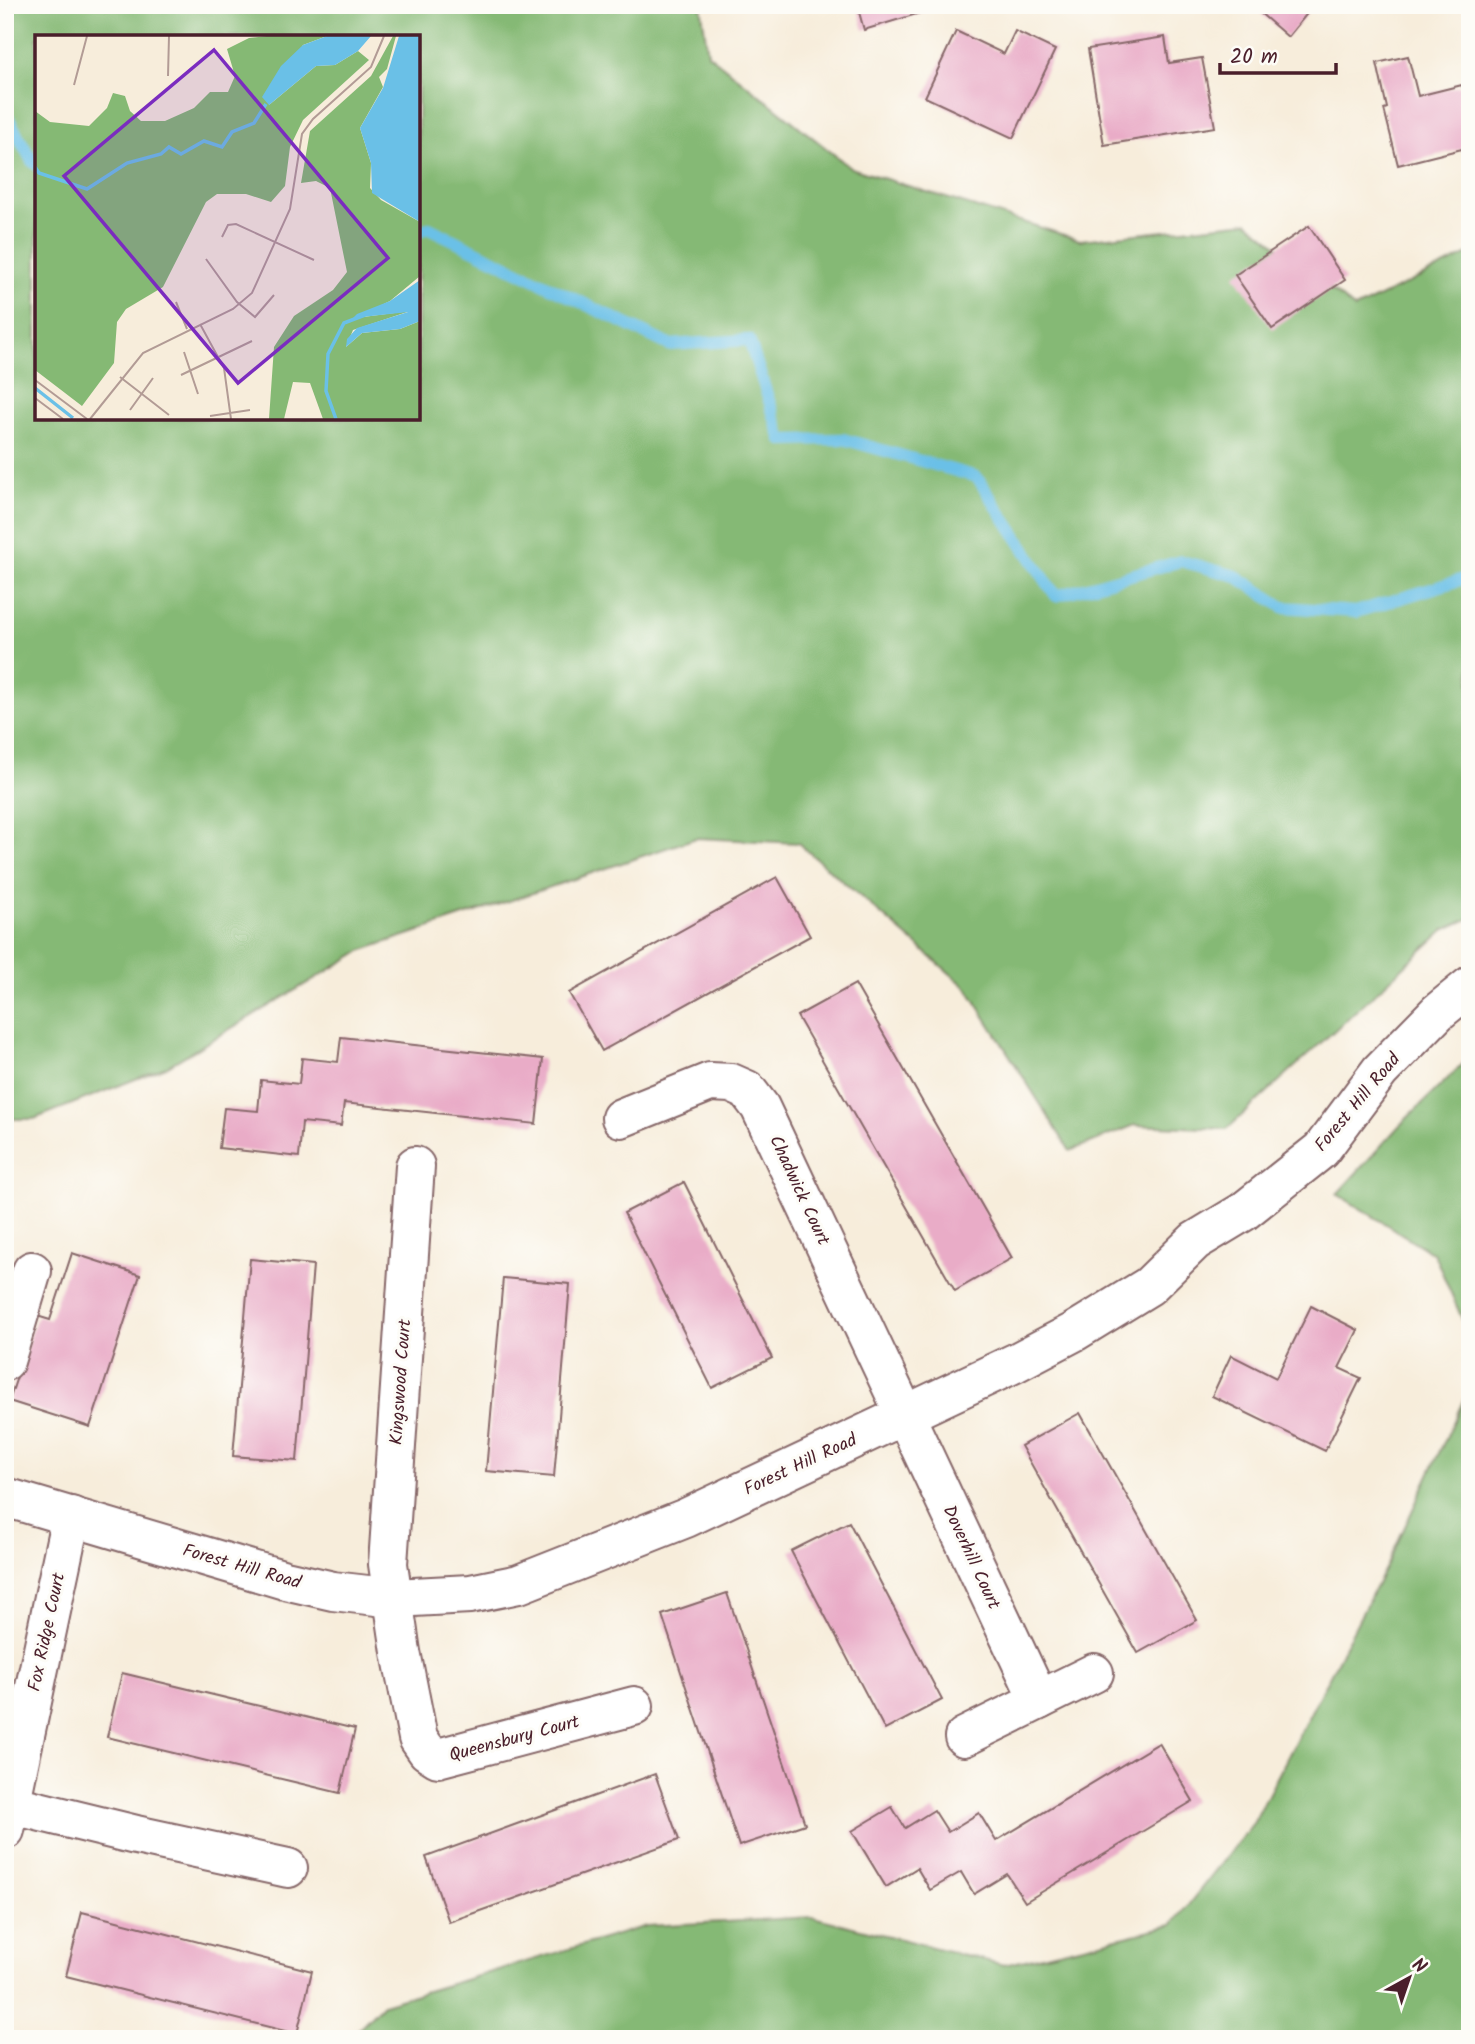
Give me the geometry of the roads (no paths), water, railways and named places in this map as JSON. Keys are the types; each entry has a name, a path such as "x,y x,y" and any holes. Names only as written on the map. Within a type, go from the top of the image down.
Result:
{"street":[{"name":"Forest Hill Road","path":"5,1497 285,1580 333,1591 394,1598 470,1594 519,1584 686,1518 1039,1350 1149,1286 1195,1241 1243,1212 1321,1150 1380,1071 1438,1012 1470,986"},
{"name":"Chadwick Court","path":"621,1118 710,1082 731,1083 747,1090 760,1107 905,1414"},
{"name":"Kingswood Court","path":"394,1598 388,1564 415,1166"},
{"path":"5,1361 32,1271"},
{"name":"Doverhill Court","path":"905,1414 1039,1700"},
{"name":"Fox Ridge Court","path":"7,1812 71,1516"},
{"name":"Queensbury Court","path":"394,1598 401,1652 418,1738 428,1751 438,1758 634,1706"},
{"path":"964,1737 1094,1673"},
{"path":"7,1812 136,1835 288,1868"}],"waterway":[{"path":"5,112 35,163"},
{"path":"420,230 429,228 669,345 749,340 782,440 843,439 977,477 1056,596 1181,561 1236,576 1283,607 1356,612 1470,577"}]}
